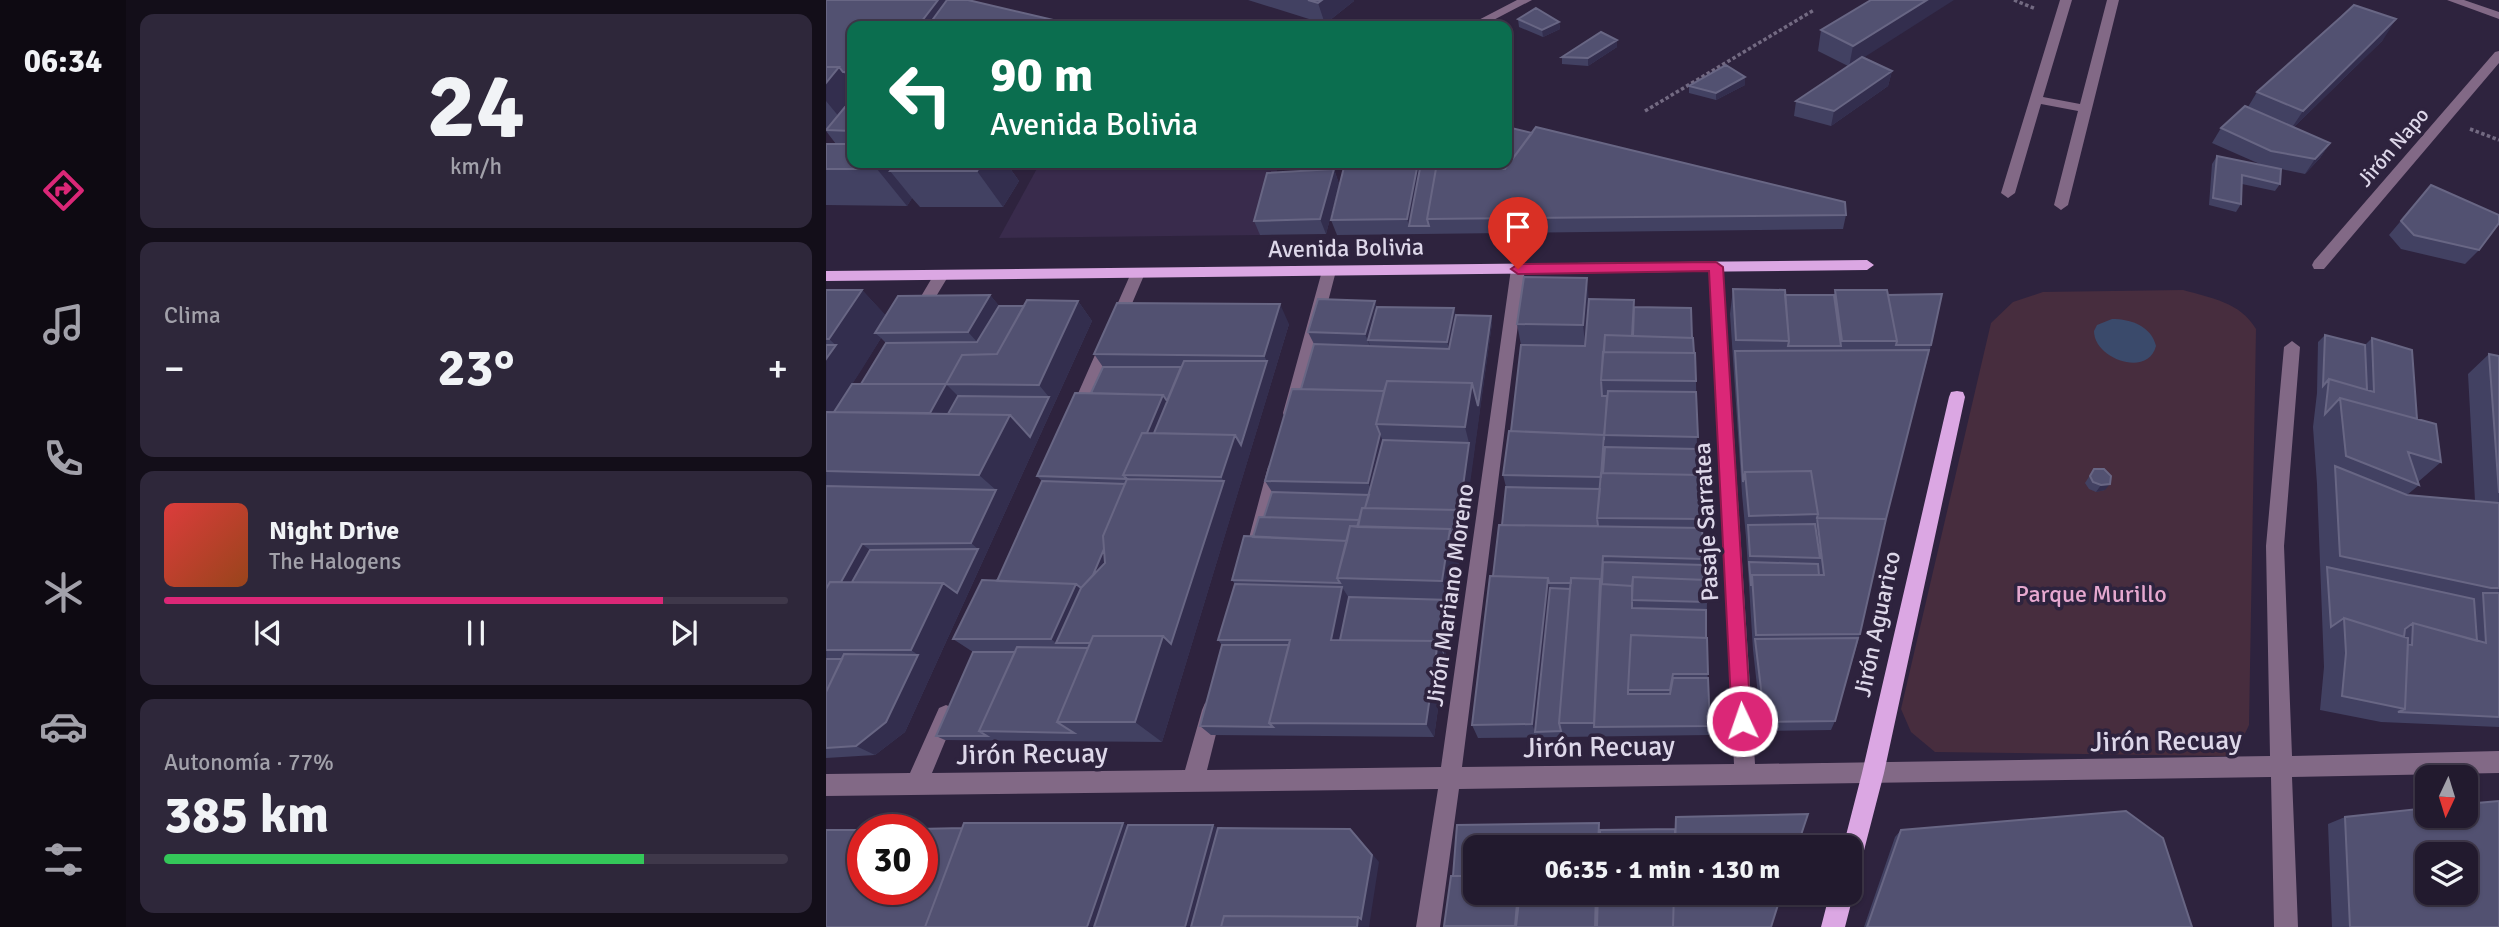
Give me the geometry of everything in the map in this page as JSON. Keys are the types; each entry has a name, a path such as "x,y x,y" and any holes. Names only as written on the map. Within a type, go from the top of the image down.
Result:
{"main road":[{"name":"Avenida Bolivia","path":"826,276 1867,265"},
{"name":"Jirón Aguarico","path":"1857,835 1957,397"},
{"path":"1833,927 1839,905"}],"street":[{"path":"1483,21 1526,0"},
{"path":"2008,193 2066,0"},
{"path":"2061,205 2113,0"},
{"path":"2453,0 2499,16"},
{"name":"Jirón Napo","path":"2319,265 2499,55"},
{"path":"2036,99 2085,109"},
{"name":"Pasaje Sarratea","path":"1716,267 1745,774"},
{"name":"Jirón Mariano Moreno","path":"1428,927 1518,269"},
{"path":"1254,553 1329,271"},
{"path":"1072,426 1138,272"},
{"path":"907,334 941,275"},
{"path":"2286,927 2275,546 2292,347"},
{"path":"1193,781 1218,687"},
{"path":"916,784 954,695"},
{"name":"Jirón Recuay","path":"826,785 2280,768 2499,762"}],"path":[{"path":"1645,111 1814,10"}],"shaded area":[{"path":"1037,168 1278,168 1260,235 999,238"}],"green space":[{"name":"Parque Murillo","path":"2183,290 2233,307 2256,329 2249,725 2240,744 2225,756 1935,752 1911,732 1901,709 1991,323 2013,302 2043,292"}],"water":[{"path":"2112,319 2133,322 2150,333 2156,346 2151,356 2133,363 2122,361 2103,350 2096,341 2094,331 2097,325"}],"building":[{"path":"826,0 938,0 922,21 847,21 847,72 843,72 839,67 826,67"},
{"path":"947,0 968,0 1058,21 932,21"},
{"path":"1871,0 1927,0 1853,46 1821,30"},
{"path":"2354,5 2396,19 2303,111 2257,92 2341,17"},
{"path":"1536,8 1559,22 1542,30 1518,19"},
{"path":"1601,32 1617,40 1588,58 1562,57"},
{"path":"1862,57 1892,71 1834,111 1796,101"},
{"path":"1726,65 1745,77 1716,93 1689,86"},
{"path":"826,67 839,67 826,83"},
{"path":"2245,106 2330,143 2315,159 2271,151 2221,128"},
{"path":"845,107 847,107 847,131 826,130"},
{"path":"1536,127 1845,202 1846,215 1427,219 1436,168 1505,169 1512,168 1512,160"},
{"path":"1512,128 1532,133 1512,160"},
{"path":"826,144 847,144 847,168 878,168 877,169 826,169"},
{"path":"2217,156 2281,169 2280,184 2242,175 2241,204 2213,198"},
{"path":"892,168 979,168 977,171 890,171"},
{"path":"1344,168 1417,168 1407,219 1331,220"},
{"path":"1420,168 1436,168 1427,219 1429,226 1409,226"},
{"path":"1334,169 1320,219 1254,221 1267,173"},
{"path":"2431,185 2499,215 2499,223 2479,250 2414,235 2401,221"},
{"path":"1524,277 1587,278 1583,325 1517,324"},
{"path":"1733,289 1785,290 1789,341 1736,340"},
{"path":"826,290 862,290 829,339 826,339"},
{"path":"1835,290 1887,290 1897,341 1842,341"},
{"path":"1942,294 1931,345 1896,345 1888,295"},
{"path":"990,295 968,332 875,333 898,296"},
{"path":"1785,295 1834,295 1841,346 1788,346"},
{"path":"1318,299 1375,301 1365,334 1308,332"},
{"path":"1589,299 1634,300 1632,336 1605,335 1601,380 1602,396 1607,396 1604,440 1604,435 1511,431 1521,345 1585,346"},
{"path":"1027,300 1078,301 1039,385 946,384 962,355 997,354"},
{"path":"1117,303 1280,304 1264,356 1094,354"},
{"path":"999,306 1024,306 997,354 962,355 946,384 861,384 886,343 977,342"},
{"path":"1377,307 1454,308 1447,342 1368,340"},
{"path":"1634,307 1691,308 1692,338 1633,336"},
{"path":"1456,315 1491,316 1478,406 1472,383 1387,381 1384,391 1301,389 1314,344 1449,349"},
{"path":"1605,335 1693,338 1694,353 1604,352"},
{"path":"2325,335 2365,345 2367,390 2329,379 2323,386"},
{"path":"2372,338 2412,350 2417,419 2340,398 2325,414 2329,379 2374,392"},
{"path":"826,345 836,345 826,359"},
{"path":"1929,350 1886,519 1817,518 1811,471 1745,472 1743,482 1735,351"},
{"path":"1603,352 1695,353 1696,381 1601,380"},
{"path":"2489,354 2499,356 2499,493"},
{"path":"1184,361 1267,361 1241,445 1235,435 1154,433"},
{"path":"1103,367 1181,367 1167,401 1163,395 1091,393"},
{"path":"1387,381 1472,383 1465,427 1376,424"},
{"path":"852,384 946,384 930,413 834,412"},
{"path":"1292,389 1384,391 1376,424 1380,434 1368,483 1265,481"},
{"path":"1608,391 1696,392 1698,437 1604,435"},
{"path":"1075,393 1163,395 1147,433 1142,433 1123,475 1127,479 1037,476"},
{"path":"958,396 1049,397 1030,437 1010,415 948,414"},
{"path":"2340,398 2436,424 2441,462 2408,452 2419,485 2346,456"},
{"path":"826,412 1010,415 979,475 826,471"},
{"path":"1509,431 1604,435 1601,477 1503,475"},
{"path":"1142,433 1235,435 1221,477 1123,475"},
{"path":"1383,440 1469,443 1459,515 1458,510 1365,508"},
{"path":"1605,447 1697,449 1698,475 1603,473"},
{"path":"2335,466 2407,495 2499,503 2499,588 2340,556"},
{"path":"2094,469 2104,469 2111,476 2110,484 2093,482 2090,476"},
{"path":"1811,471 1818,514 1749,516 1745,472"},
{"path":"1601,473 1700,475 1703,519 1597,518"},
{"path":"1127,479 1224,481 1171,644 1163,636 1093,636 1090,643 1056,643 1081,588 1105,563 1103,536"},
{"path":"1042,481 1125,484 1103,536 1104,549 1093,575 1081,588 1076,584 997,581"},
{"path":"826,486 996,490 971,543 862,544 841,582 830,582 826,589"},
{"path":"1506,487 1600,489 1598,526 1502,525"},
{"path":"1272,492 1369,495 1359,520 1264,517"},
{"path":"1362,508 1458,510 1453,538 1450,529 1358,527"},
{"path":"1259,517 1359,520 1357,527 1350,526 1347,541 1253,537"},
{"path":"1817,518 1886,519 1860,634 1756,635 1752,575 1824,575"},
{"path":"1815,524 1820,558 1750,556 1748,525"},
{"path":"1499,525 1702,528 1703,559 1603,556 1601,584 1600,579 1571,578 1571,583 1549,583 1548,578 1493,576"},
{"path":"1350,526 1450,529 1442,581 1337,578"},
{"path":"1244,536 1347,541 1337,578 1340,583 1232,580"},
{"path":"978,549 957,593 943,583 852,582 870,550"},
{"path":"1603,562 1703,565 1704,580 1633,577 1632,586 1602,584"},
{"path":"1749,562 1818,564 1819,575 1752,575 1751,586"},
{"path":"2327,567 2474,599 2477,641 2413,623 2405,629 2404,637 2344,618 2331,627"},
{"path":"1490,576 1548,578 1532,724 1472,725"},
{"path":"1633,577 1706,580 1707,602 1632,600"},
{"path":"1571,578 1600,579 1594,723 1559,723"},
{"path":"982,580 1076,584 1051,639 953,639"},
{"path":"830,582 943,583 911,650 826,650 826,589"},
{"path":"1235,584 1342,587 1331,640 1438,641 1426,724 1269,723 1290,640 1218,640"},
{"path":"1601,584 1632,586 1632,608 1706,610 1706,638 1631,635 1628,694 1670,694 1673,678 1708,678 1710,726 1594,727"},
{"path":"1550,588 1570,589 1559,723 1561,731 1535,732"},
{"path":"2483,593 2499,593 2499,717 2398,712 2405,709 2408,644 2412,645 2413,623 2486,643"},
{"path":"1349,597 1450,600 1443,651 1438,641 1340,640"},
{"path":"2344,618 2408,638 2405,709 2342,696 2346,653"},
{"path":"1631,635 1707,638 1708,674 1673,674 1670,690 1628,690"},
{"path":"1093,636 1163,636 1135,722 1057,722"},
{"path":"1858,638 1835,721 1765,722 1755,639"},
{"path":"1222,645 1289,645 1269,723 1273,727 1200,726"},
{"path":"1017,647 1088,648 1057,722 1074,733 979,731"},
{"path":"973,652 1015,652 979,731 987,736 936,736"},
{"path":"844,654 918,655 886,722 856,746 826,748 826,692"},
{"path":"826,659 842,659 826,692"},
{"path":"2499,801 2499,927 2350,927 2345,817 2415,809 2415,828 2478,828 2478,803"},
{"path":"2126,811 2163,838 2192,927 1867,927 1901,830"},
{"path":"1808,814 1801,835 1675,835 1676,817"},
{"path":"964,823 1123,823 1087,927 925,927 933,905 938,905 938,892"},
{"path":"1599,823 1598,835 1463,835 1463,876 1453,876 1457,825"},
{"path":"1128,825 1213,825 1185,927 1094,927"},
{"path":"962,828 938,892 938,829"},
{"path":"1218,828 1350,829 1372,855 1361,919 1224,916 1221,927 1191,927"},
{"path":"1675,829 1675,835 1600,835 1600,830"},
{"path":"826,830 847,830 847,905 933,905 925,927 826,927"},
{"path":"1451,876 1463,876 1463,905 1517,905 1515,926 1444,926"},
{"path":"1519,905 1596,905 1595,927 1516,927"},
{"path":"1598,905 1674,905 1673,927 1597,927"},
{"path":"1674,905 1778,905 1771,927 1673,927"},
{"path":"1224,916 1358,917 1357,927 1221,927"}],"route":[{"path":"1518,269 1716,267 1742,721"}]}
